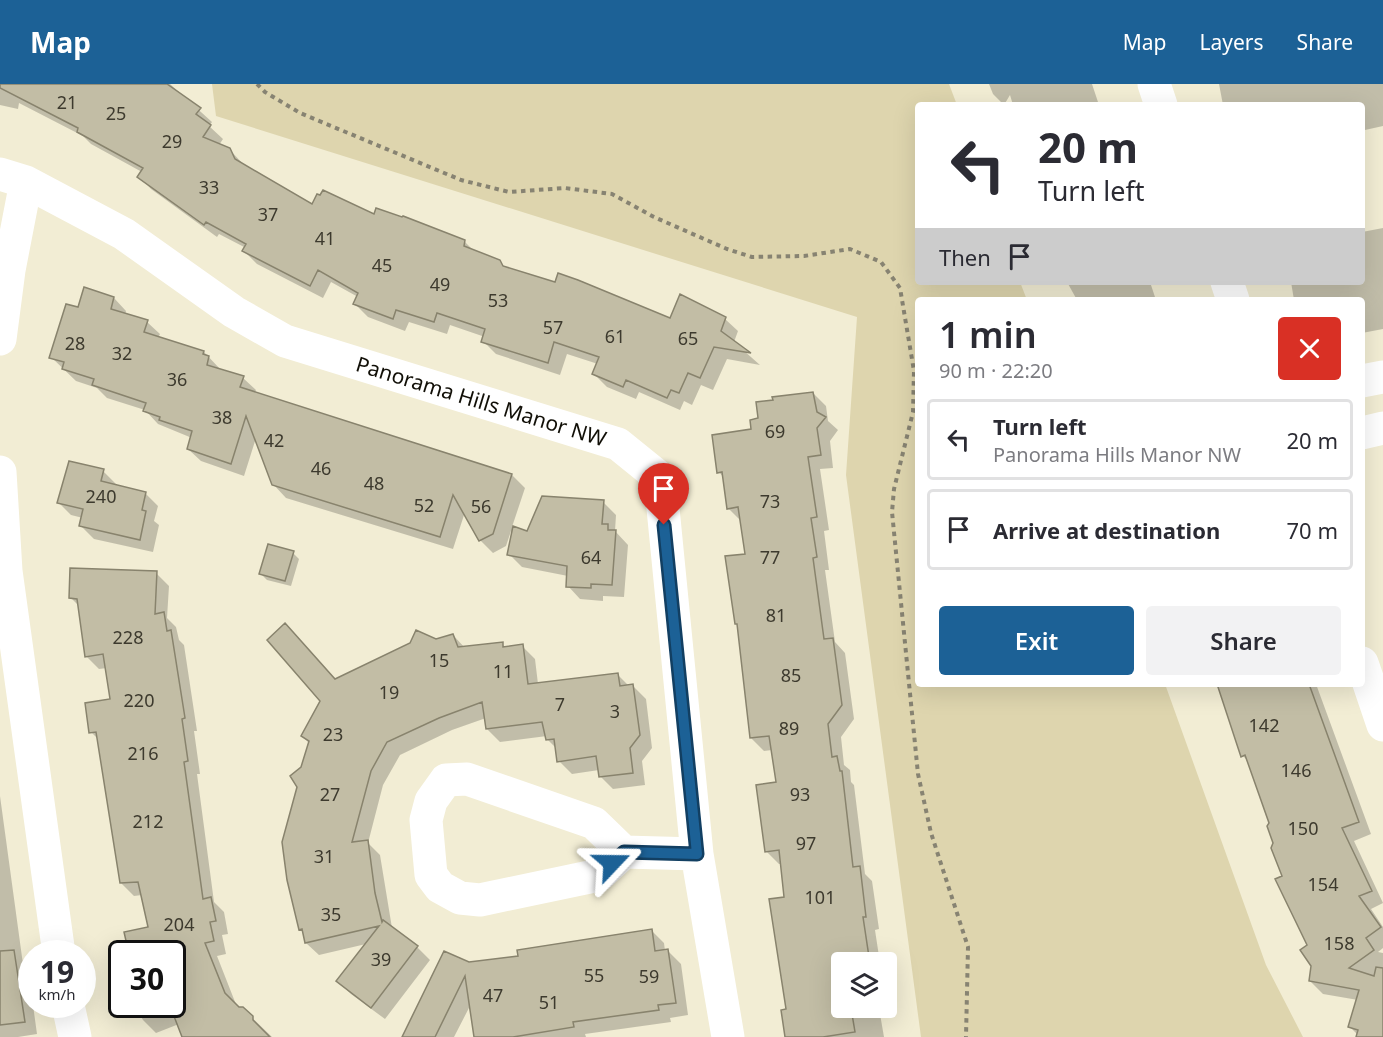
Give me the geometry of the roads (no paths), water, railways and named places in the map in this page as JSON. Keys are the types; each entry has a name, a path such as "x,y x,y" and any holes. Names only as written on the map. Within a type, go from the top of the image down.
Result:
{"street":[{"path":"1154,84 1160,102"},
{"name":"Panorama Hills Manor NW","path":"0,339 9,270 13,178 124,234 234,312 285,341 618,444 660,478 697,854 728,1037"},
{"path":"1365,380 1383,377"},
{"path":"1365,432 1383,428"},
{"path":"0,472 6,571 57,940"},
{"path":"1365,672 1383,725"},
{"path":"624,852 599,875 480,900 459,898 440,887 432,875 426,820 431,801 446,780 467,778 594,823 624,852 697,854"},
{"path":"71,1018 75,1037"}]}
